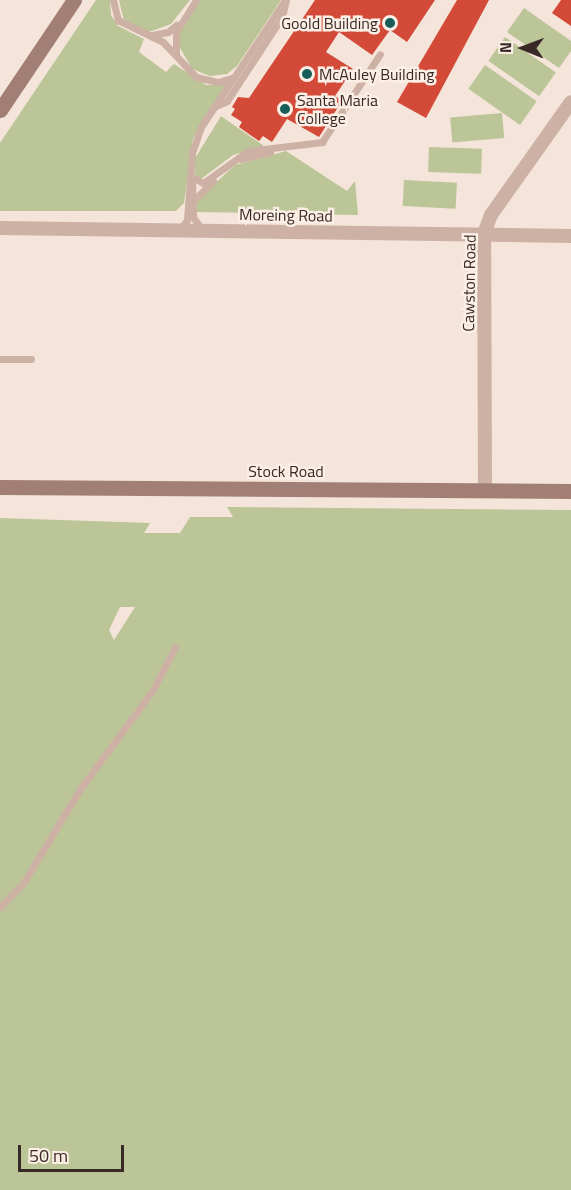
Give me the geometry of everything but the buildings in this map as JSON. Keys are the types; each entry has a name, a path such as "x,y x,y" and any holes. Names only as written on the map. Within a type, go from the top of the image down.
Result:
{"street":[{"path":"0,110 74,0"},
{"name":"Cawston Road","path":"485,490 484,234 491,215 571,102"},
{"name":"Moreing Road","path":"0,228 571,236"},
{"name":"Stock Road","path":"0,487 571,491"}],"lane":[{"path":"113,0 118,20 163,42 178,59 203,80 224,81 236,75"},
{"path":"145,34 168,32 194,0"},
{"path":"178,59 176,32 194,0"},
{"path":"216,106 224,104 276,27 286,0"},
{"path":"177,231 187,220 190,172 196,139 286,0"},
{"path":"267,29 276,27"},
{"path":"190,172 203,183 240,154 322,142 380,54"},
{"path":"246,60 255,58"},
{"path":"194,200 235,162 284,148"},
{"path":"190,172 194,220 204,231"},
{"path":"0,359 31,359"},
{"path":"0,907 24,882 80,789 153,690 175,647"}],"green space":[{"path":"96,0 110,0 111,15 118,26 144,39 139,52 166,72 174,64 206,85 227,83 193,139 184,203 176,211 0,211 0,143"},
{"path":"119,0 190,0 171,24 149,32 124,21"},
{"path":"199,0 281,0 237,66 227,74 210,76 192,69 179,46 179,33"},
{"path":"524,8 571,41 571,51 559,68 507,32"},
{"path":"505,37 556,73 539,96 488,61"},
{"path":"485,65 537,101 520,125 468,89"},
{"path":"502,113 504,138 452,142 450,118"},
{"path":"221,116 264,146 233,155 201,179 195,174 194,160"},
{"path":"429,147 482,149 481,174 428,172"},
{"path":"286,151 347,191 355,181 358,215 197,212 197,200 235,165"},
{"path":"404,180 457,183 456,209 403,206"},
{"path":"227,507 571,510 571,1190 0,1190 0,518 150,523 144,533 180,533 190,517 233,517","holes":["120,607 135,607 114,640 109,630"]}],"place":[{"name":"Goold Building","path":"390,23"},
{"name":"McAuley Building","path":"307,74"},
{"name":"Santa Maria College","path":"285,109"}]}
